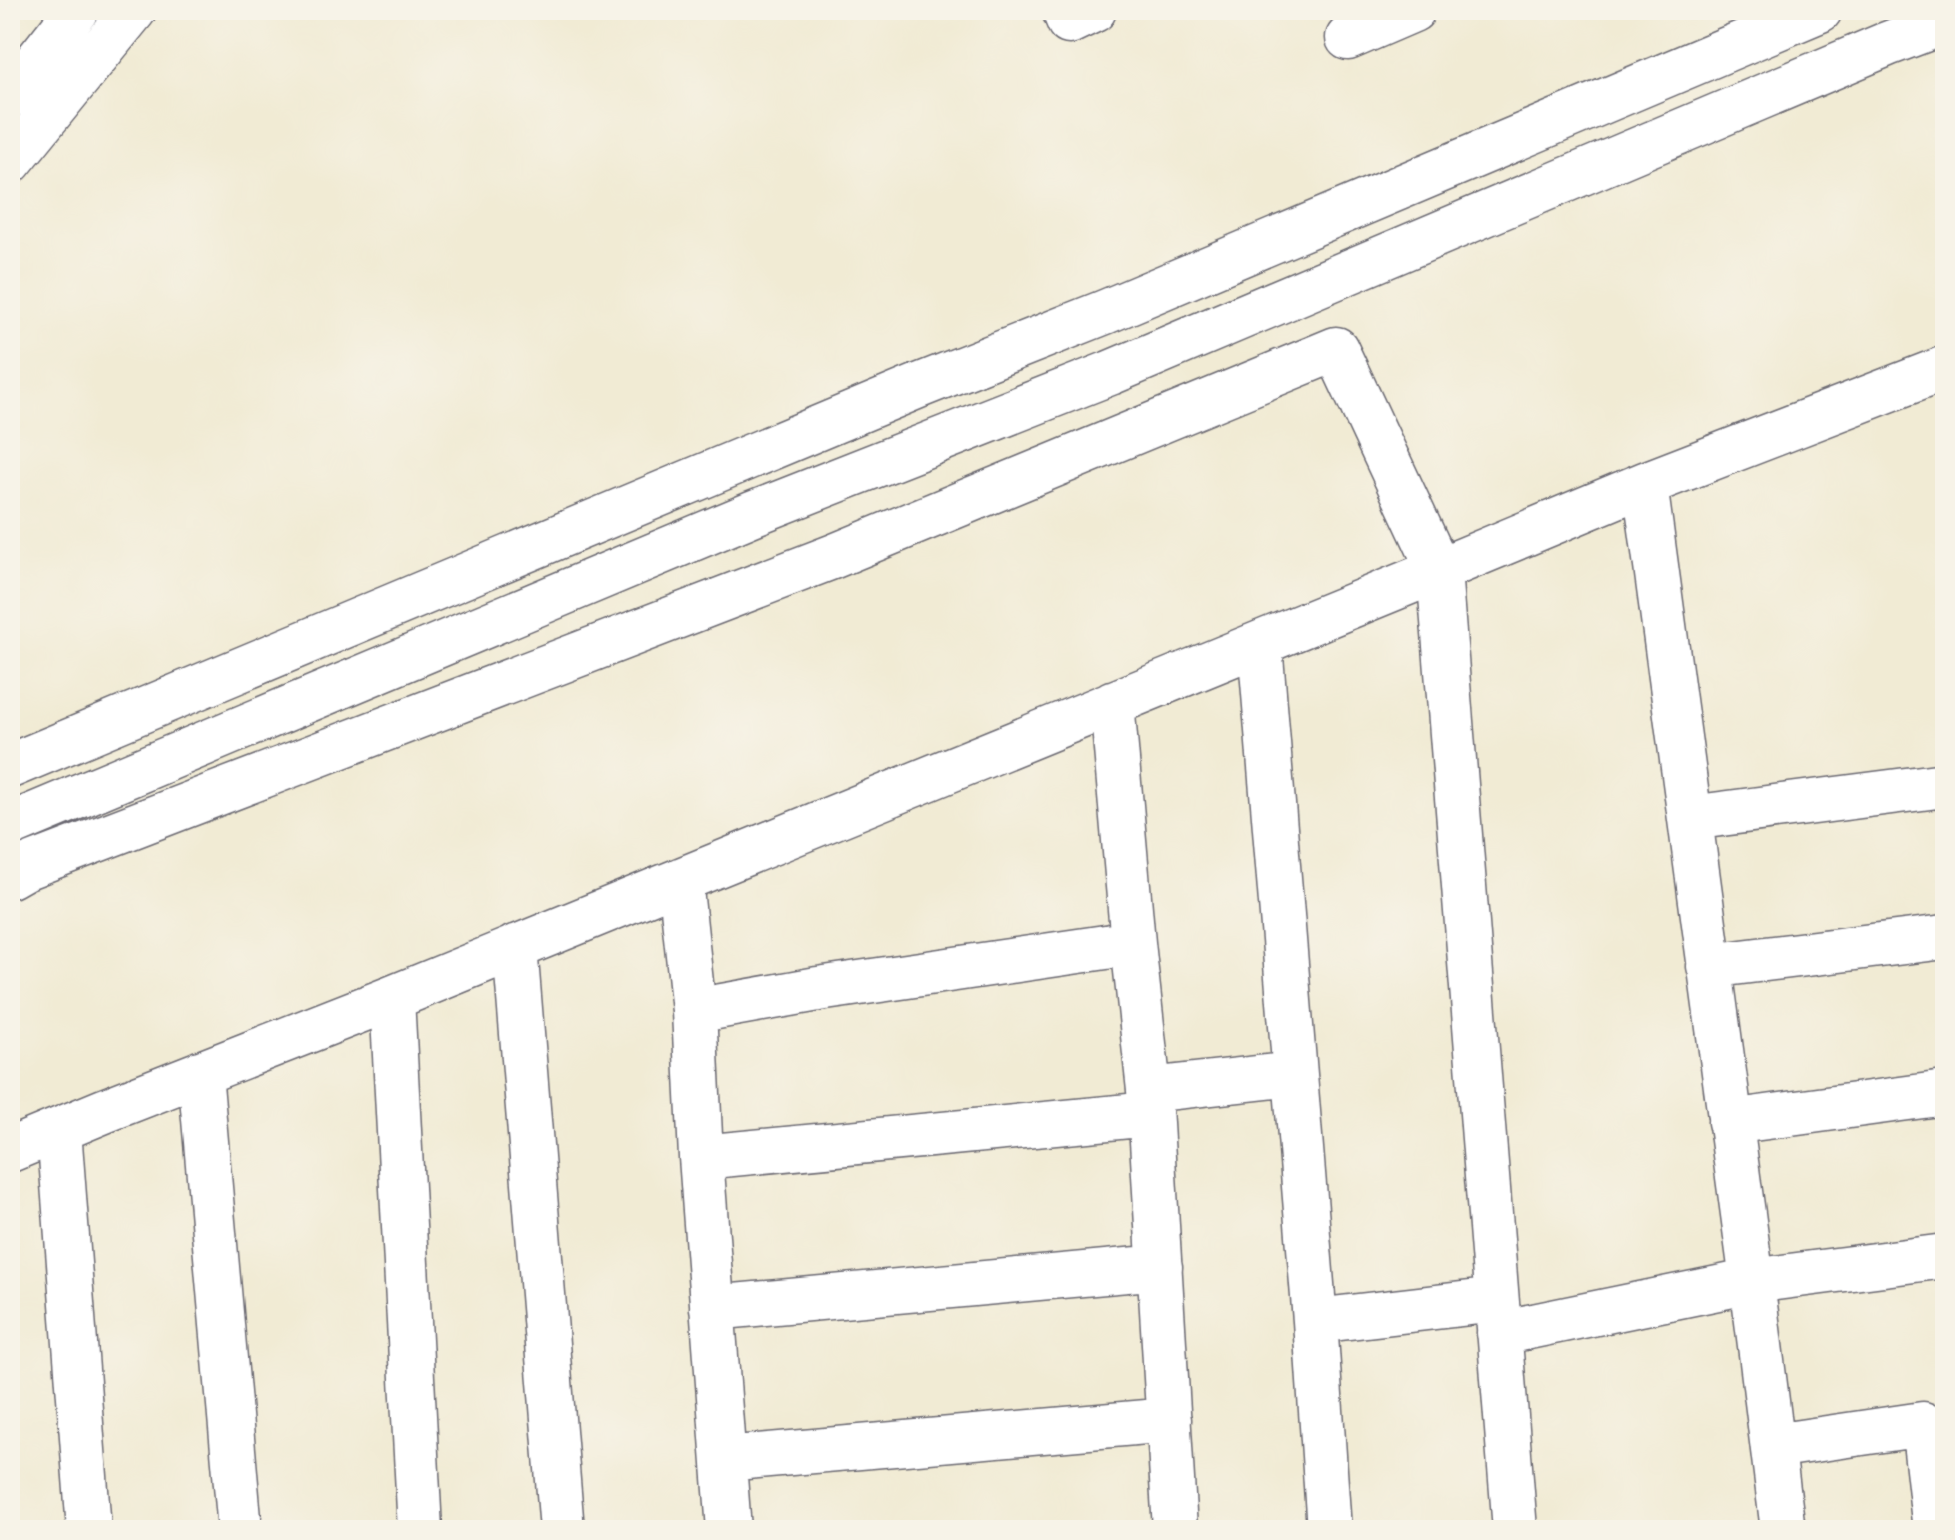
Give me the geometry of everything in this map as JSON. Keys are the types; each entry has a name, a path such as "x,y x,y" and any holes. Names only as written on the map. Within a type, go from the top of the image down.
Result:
{"street":[{"path":"10,95 77,10"},
{"path":"10,162 134,10"},
{"path":"1064,10 1069,22 1094,10"},
{"path":"1348,38 1413,10"},
{"path":"10,766 921,385 1105,312 1820,10"},
{"path":"10,825 737,520 1110,373 1945,22"},
{"path":"1296,231 1336,349 1439,570 1515,1530"},
{"path":"10,876 832,557 1336,349"},
{"path":"10,1150 392,998 1645,484 1945,368"},
{"path":"1645,484 1783,1530"},
{"path":"1260,644 1329,1530"},
{"path":"1112,703 1150,1102 1175,1530"},
{"path":"1690,818 1945,785"},
{"path":"680,880 694,1011 701,1157 729,1530"},
{"path":"1709,966 1945,937"},
{"path":"694,1011 818,989 1133,943"},
{"path":"515,947 562,1530"},
{"path":"392,998 420,1530"},
{"path":"200,1073 240,1530"},
{"path":"701,1157 1150,1102 1294,1074"},
{"path":"1730,1122 1945,1093"},
{"path":"59,1130 89,1530"},
{"path":"1315,1321 1498,1316 1945,1256"},
{"path":"712,1308 1160,1267"},
{"path":"724,1459 1169,1420"},
{"path":"1773,1446 1934,1422 1935,1530"}]}
